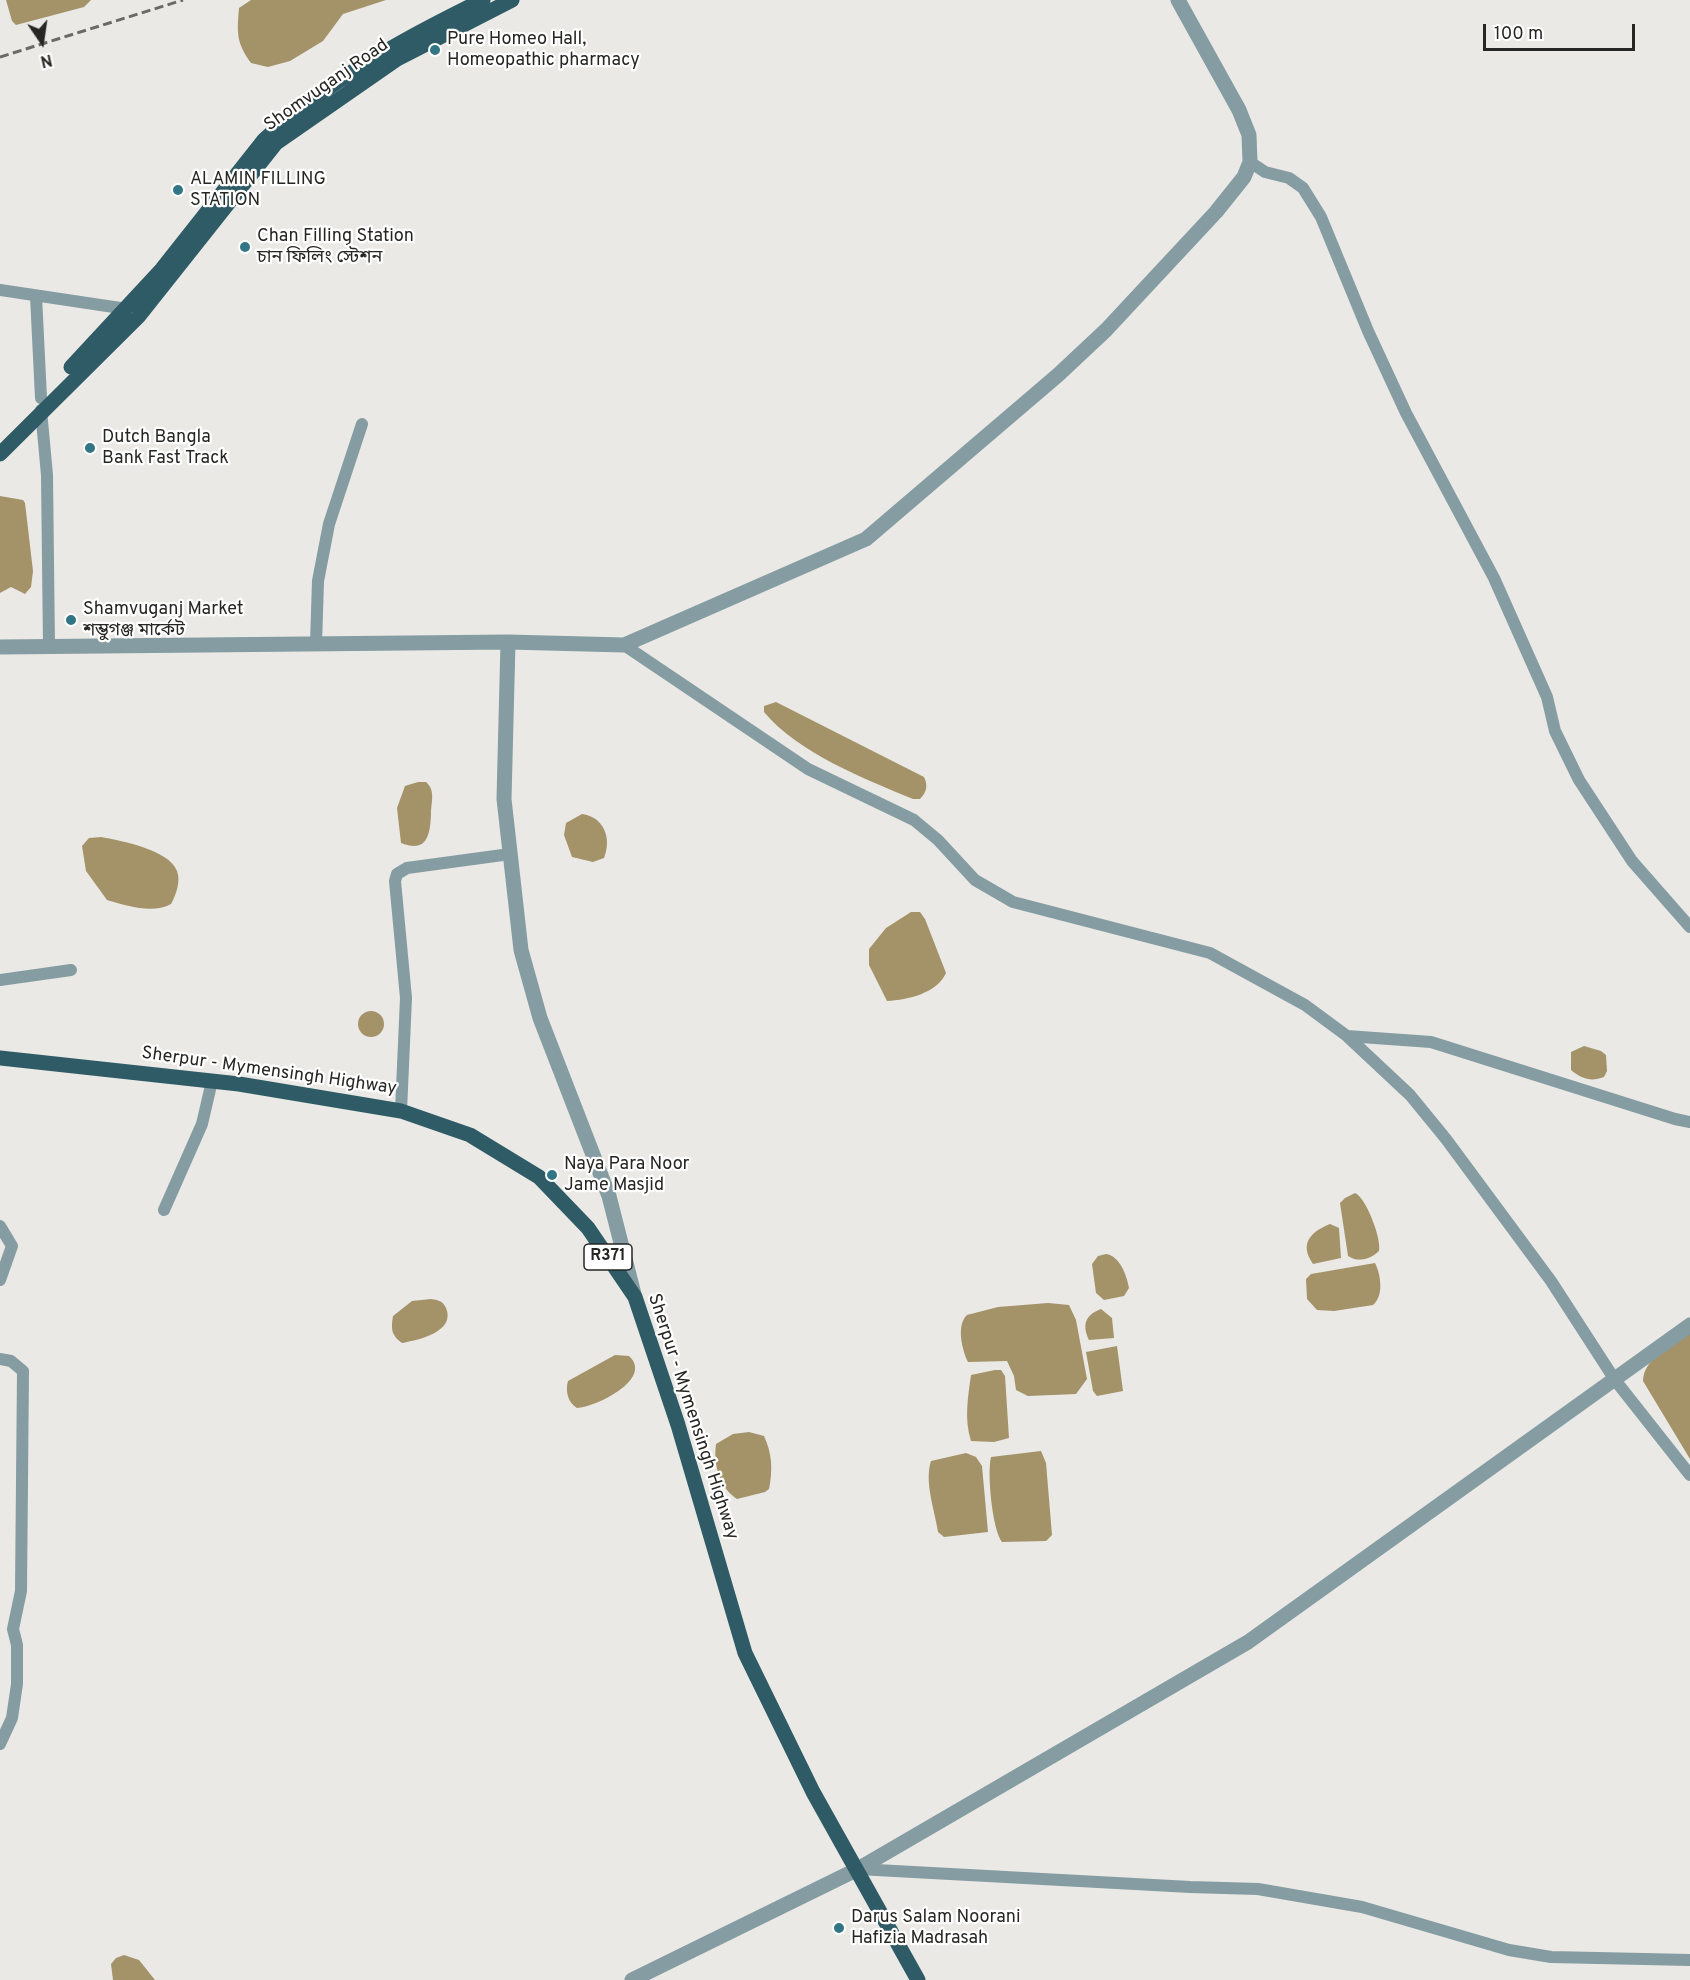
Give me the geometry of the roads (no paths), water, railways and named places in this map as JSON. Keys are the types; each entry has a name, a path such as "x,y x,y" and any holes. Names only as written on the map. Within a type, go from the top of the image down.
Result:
{"main road":[{"name":"Shomvuganj Road","path":"0,454 41,404 162,269 264,140 284,121 346,76 410,36 483,0"},
{"name":"Shomvuganj Road","path":"0,440 138,316 276,143 397,59 512,0"},
{"name":"Sherpur - Mymensingh Highway","path":"0,1058 212,1081 401,1111 470,1136 539,1177 588,1228 635,1297 678,1425 745,1653 813,1792 858,1869"},
{"name":"R371","path":"858,1869 918,1980"}],"street":[{"path":"0,646 507,642 624,645 866,539 1058,375 1106,330 1234,192 1250,162 1249,135 1239,110 1178,0"},
{"path":"1250,162 1265,172 1289,177 1303,188 1322,216 1368,331 1406,413 1494,578 1547,697 1555,731 1579,780 1632,861 1690,927"},
{"path":"0,290 127,309"},
{"path":"36,296 47,475 49,647"},
{"path":"316,644 318,581 329,524 362,424"},
{"path":"507,642 504,799 521,950 534,995 609,1196 635,1297"},
{"path":"624,645 808,769 914,820 938,840 962,869 988,889 1013,902 1210,953 1305,1005 1347,1036 1410,1095 1446,1139 1551,1281 1615,1380 1690,1474"},
{"path":"401,1111 406,998 395,881 397,874 407,868 510,854"},
{"path":"0,980 71,970"},
{"path":"1347,1036 1431,1042 1472,1053 1640,1109 1690,1122"},
{"path":"164,1210 202,1124 212,1081"},
{"path":"0,1226 12,1246 0,1280"},
{"path":"632,1980 858,1869 1248,1642 1690,1325"},
{"path":"0,1359 11,1361 23,1371 23,1405 21,1591 13,1629 17,1645 16,1684 12,1718 0,1744"},
{"path":"858,1869 1258,1889 1362,1907 1509,1950 1530,1954 1595,1959 1690,1960"}],"railway":[{"path":"0,57 183,0"}],"place":[{"name":"Pure Homeo Hall, Homeopathic pharmacy","path":"435,50"},
{"name":"ALAMIN FILLING STATION","path":"178,190"},
{"name":"Chan Filling Station চান ফিলিং স্টেশন","path":"245,247"},
{"name":"Dutch Bangla Bank Fast Track","path":"90,448"},
{"name":"Shamvuganj Market শম্ভুগঞ্জ মার্কেট","path":"71,620"},
{"name":"Naya Para Noor Jame Masjid","path":"552,1175"},
{"name":"Darus Salam Noorani Hafizia Madrasah","path":"839,1928"}]}
